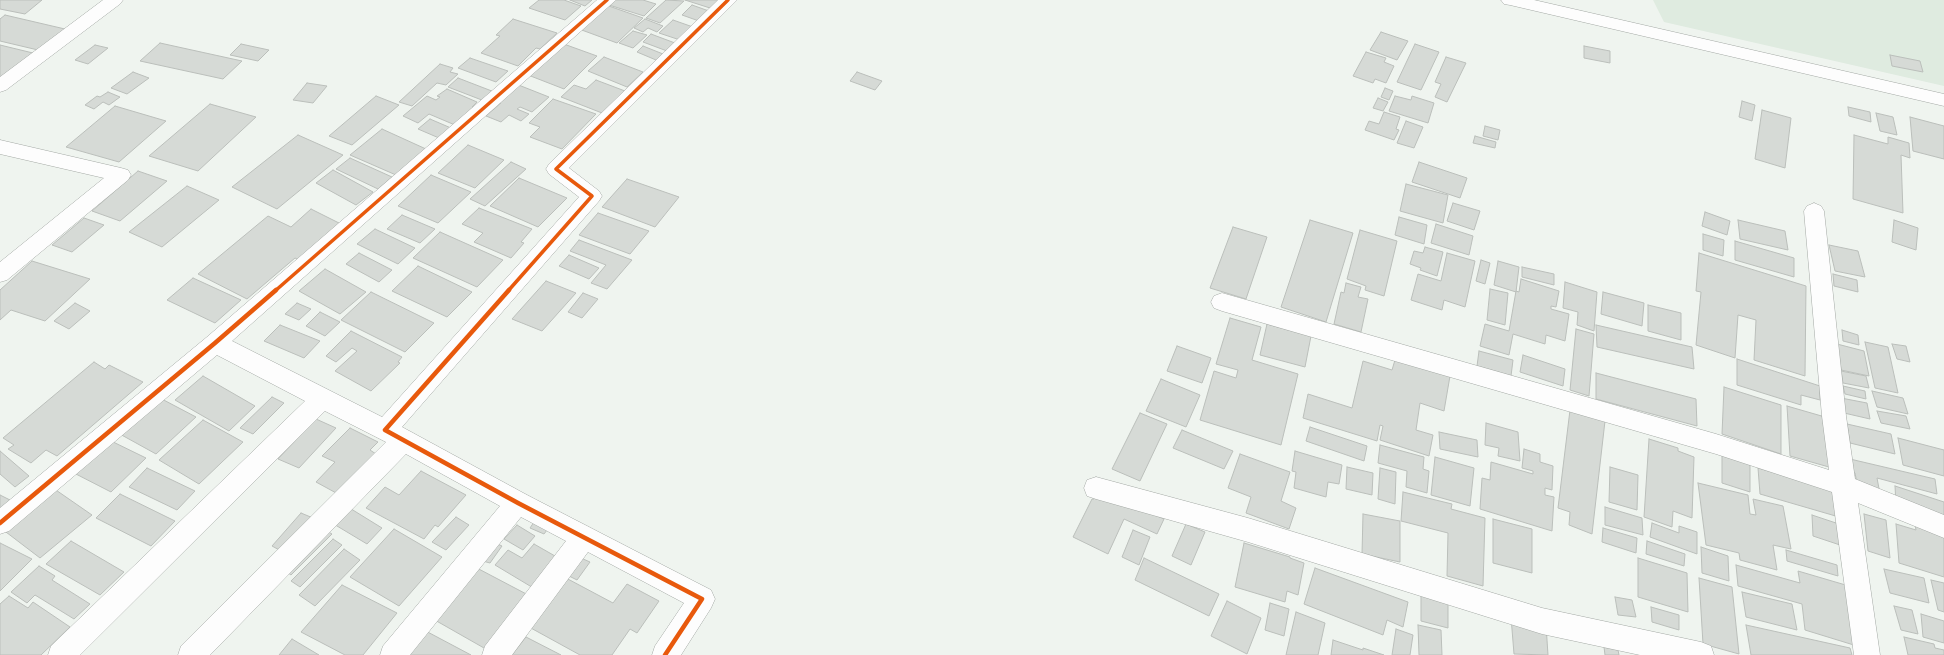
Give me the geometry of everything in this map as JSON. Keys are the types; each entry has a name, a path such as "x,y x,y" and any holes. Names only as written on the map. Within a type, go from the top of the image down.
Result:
{"street":[{"path":"0,86 114,0"},
{"path":"0,523 215,343 607,0"},
{"path":"191,655 394,436 592,196 556,168 728,0"},
{"path":"1510,0 1944,100"},
{"path":"0,147 121,175 0,274"},
{"path":"1814,211 1834,416 1867,655"},
{"path":"1222,302 1716,444 1843,485 1944,527"},
{"path":"215,343 702,599 664,655"},
{"path":"61,655 322,399"},
{"path":"1096,488 1248,530 1542,621 1701,655"},
{"path":"393,655 518,503"},
{"path":"496,655 584,537"}],"shaded area":[{"path":"1653,0 1944,0 1944,86 1664,22"}],"building":[{"path":"0,0 42,0 25,14 0,9"},
{"path":"539,0 564,0 581,6 565,20 529,8"},
{"path":"570,0 592,0 585,6"},
{"path":"614,0 643,0 656,4 644,16 609,5"},
{"path":"666,0 684,1 660,23 646,18"},
{"path":"685,0 718,0 710,8"},
{"path":"606,5 643,18 617,43 579,29"},
{"path":"692,5 709,11 699,21 682,15"},
{"path":"5,15 65,29 38,50 0,41 0,19"},
{"path":"513,19 557,33 540,49 536,48 518,66 481,53 500,36 496,35"},
{"path":"645,19 663,26 657,32 648,28 643,32 634,28"},
{"path":"673,20 693,27 680,40 659,33"},
{"path":"633,31 647,35 633,48 619,43"},
{"path":"1381,32 1408,41 1397,60 1370,50"},
{"path":"651,34 675,43 667,51 643,42"},
{"path":"160,43 242,61 223,79 140,61"},
{"path":"561,43 597,56 564,89 528,75"},
{"path":"241,44 269,50 258,61 230,55"},
{"path":"1415,44 1439,52 1421,90 1397,82"},
{"path":"0,45 33,53 0,78"},
{"path":"95,45 108,48 88,64 75,60"},
{"path":"643,46 663,54 656,60 637,52"},
{"path":"1584,46 1610,51 1610,63 1584,58"},
{"path":"1366,52 1386,58 1384,62 1394,66 1386,83 1375,79 1373,83 1353,76"},
{"path":"1890,55 1920,61 1923,72 1892,66"},
{"path":"604,57 643,72 627,87 588,71"},
{"path":"1446,57 1466,63 1447,102 1435,97 1441,84 1435,82"},
{"path":"470,58 508,71 496,82 458,68"},
{"path":"440,64 453,68 450,72 458,74 446,85 437,83 412,106 399,102"},
{"path":"133,72 149,78 127,94 111,88"},
{"path":"857,72 882,81 875,90 850,81"},
{"path":"458,78 497,93 487,102 448,87"},
{"path":"596,80 625,91 602,113 561,97 574,85 586,89"},
{"path":"307,83 327,86 313,103 293,100"},
{"path":"516,84 549,97 532,112 520,107 517,109 529,114 521,121 509,115 501,122 486,116 501,103 496,100"},
{"path":"1385,88 1393,91 1389,100 1381,97"},
{"path":"447,89 477,102 472,107 474,108 455,125 429,114 418,123 403,116 427,96 436,100 440,97 437,96"},
{"path":"108,92 120,97 109,105 103,102 94,109 85,105 97,96 100,97"},
{"path":"376,96 399,105 352,145 329,136"},
{"path":"1395,96 1411,100 1412,96 1434,103 1428,123 1389,111"},
{"path":"1378,98 1388,102 1383,111 1373,108"},
{"path":"553,99 596,114 562,149 530,137 540,127 529,123"},
{"path":"1742,101 1755,105 1752,121 1739,117"},
{"path":"210,104 256,117 198,171 149,156"},
{"path":"115,106 166,121 119,162 66,147"},
{"path":"1848,107 1870,112 1871,122 1849,116"},
{"path":"1762,110 1791,118 1785,168 1755,159"},
{"path":"1384,112 1400,117 1396,129 1399,130 1394,140 1365,130 1369,121 1379,124"},
{"path":"1876,113 1893,117 1897,135 1880,131"},
{"path":"1910,117 1944,126 1944,159 1913,151"},
{"path":"430,119 451,128 439,138 418,129"},
{"path":"1406,121 1423,127 1414,148 1397,143"},
{"path":"1485,126 1500,130 1498,140 1483,136"},
{"path":"382,129 426,149 396,175 350,155"},
{"path":"298,135 343,155 277,209 232,187"},
{"path":"1854,135 1888,144 1888,137 1909,143 1910,158 1901,155 1903,213 1853,199"},
{"path":"1475,136 1496,142 1495,148 1473,143"},
{"path":"468,145 504,160 475,188 438,173"},
{"path":"350,158 392,177 378,189 336,169"},
{"path":"511,162 526,169 485,206 470,199"},
{"path":"1419,162 1467,178 1460,198 1412,182"},
{"path":"333,170 373,192 356,205 316,183"},
{"path":"138,171 167,181 120,221 92,211"},
{"path":"431,175 471,192 438,223 398,206"},
{"path":"519,178 567,198 538,227 490,206"},
{"path":"627,179 679,197 655,227 602,207"},
{"path":"1406,184 1448,195 1443,223 1400,211"},
{"path":"187,186 219,200 162,247 129,232"},
{"path":"1453,203 1480,211 1474,230 1447,221"},
{"path":"479,208 532,229 521,242 524,243 511,258 474,242 483,233 462,224"},
{"path":"311,209 341,224 299,260 295,258 247,299 198,274 268,216 291,227"},
{"path":"1705,212 1730,221 1727,235 1702,226"},
{"path":"598,213 649,231 630,254 579,235"},
{"path":"402,215 435,229 420,243 387,229"},
{"path":"1399,217 1427,225 1424,244 1395,235"},
{"path":"84,218 104,225 72,252 52,245"},
{"path":"1310,220 1353,233 1326,322 1281,307"},
{"path":"1738,220 1785,231 1788,250 1740,239"},
{"path":"1894,220 1918,228 1916,250 1892,242"},
{"path":"1436,224 1473,236 1469,255 1431,243"},
{"path":"1233,227 1267,237 1246,299 1210,288"},
{"path":"375,229 415,248 398,264 357,244"},
{"path":"1360,230 1397,241 1384,296 1365,290 1366,286 1347,279"},
{"path":"440,232 503,260 477,287 413,258"},
{"path":"1703,234 1724,240 1723,256 1703,250"},
{"path":"579,240 632,260 607,289 591,283 606,265 570,251"},
{"path":"1735,241 1794,258 1794,277 1735,260"},
{"path":"1829,245 1858,251 1865,277 1835,271"},
{"path":"1425,247 1443,252 1437,276 1420,270 1421,268 1410,264 1414,251 1423,253"},
{"path":"359,253 392,270 379,282 346,264"},
{"path":"1447,253 1475,261 1465,307 1444,300 1442,310 1411,300 1418,274 1441,281"},
{"path":"1699,253 1806,286 1805,376 1754,360 1756,320 1738,315 1735,358 1696,345 1701,292 1696,291"},
{"path":"569,255 599,268 589,279 559,266"},
{"path":"1481,260 1490,263 1485,284 1476,281"},
{"path":"32,261 90,279 45,321 11,310 0,320 0,290"},
{"path":"1498,261 1519,267 1516,292 1494,285"},
{"path":"418,266 472,292 447,317 392,291"},
{"path":"1522,267 1554,274 1554,285 1522,277"},
{"path":"325,269 366,292 340,314 299,291"},
{"path":"1833,274 1857,280 1858,292 1834,286"},
{"path":"193,278 241,300 215,323 167,300"},
{"path":"1521,279 1559,291 1556,307 1551,306 1551,309 1569,314 1565,341 1546,335 1545,344 1513,334 1509,355 1480,346 1485,324 1509,331 1516,291 1519,292"},
{"path":"546,281 576,293 542,331 512,319"},
{"path":"1565,282 1597,292 1594,331 1577,325 1578,312 1563,308"},
{"path":"1346,283 1361,287 1358,297 1368,299 1361,332 1334,324 1341,292 1344,293"},
{"path":"1490,289 1508,293 1505,325 1487,320"},
{"path":"371,292 434,323 405,352 341,320"},
{"path":"1603,292 1644,303 1642,326 1601,314"},
{"path":"583,293 598,299 582,318 568,312"},
{"path":"75,303 90,311 69,329 54,321"},
{"path":"297,303 311,309 299,320 285,314"},
{"path":"1648,305 1681,313 1681,340 1648,331"},
{"path":"320,312 340,322 325,336 306,326"},
{"path":"1230,318 1261,327 1252,360 1298,374 1281,445 1200,420 1214,371 1236,378 1238,370 1216,364"},
{"path":"1267,324 1311,336 1305,367 1260,355"},
{"path":"280,325 320,341 304,358 264,341"},
{"path":"1596,325 1692,347 1694,369 1597,347"},
{"path":"1576,329 1594,334 1589,396 1570,390"},
{"path":"1842,330 1858,335 1859,345 1843,341"},
{"path":"351,331 402,357 398,362 400,363 371,391 335,371 357,351 352,348 336,362 326,356"},
{"path":"1865,342 1888,347 1898,393 1875,388"},
{"path":"1837,344 1864,351 1869,376 1841,370"},
{"path":"1892,344 1906,346 1910,362 1897,359"},
{"path":"1177,346 1211,358 1202,383 1167,371"},
{"path":"1479,351 1513,360 1511,376 1477,366"},
{"path":"1523,355 1565,369 1563,386 1520,372"},
{"path":"1737,359 1820,386 1820,400 1801,395 1801,405 1737,385"},
{"path":"1395,360 1450,376 1444,411 1420,403 1416,430 1433,435 1429,456 1380,440 1383,426 1380,425 1377,441 1303,418 1308,394 1352,408 1363,361 1392,370"},
{"path":"94,362 105,369 109,365 143,382 57,456 46,450 31,463 8,449 14,445 3,438"},
{"path":"1841,371 1866,376 1869,388 1843,383"},
{"path":"1596,373 1696,399 1697,426 1596,399"},
{"path":"203,376 255,406 229,431 175,400"},
{"path":"1161,379 1200,395 1186,427 1146,411"},
{"path":"1843,386 1865,391 1866,399 1845,394"},
{"path":"1724,387 1781,405 1781,454 1722,434"},
{"path":"1872,391 1903,398 1908,414 1877,407"},
{"path":"158,397 196,417 156,454 118,433"},
{"path":"272,397 284,403 253,434 240,428"},
{"path":"1841,398 1867,403 1870,419 1844,413"},
{"path":"1787,406 1832,419 1836,469 1790,456"},
{"path":"1570,410 1605,421 1592,534 1569,525 1570,512 1558,508"},
{"path":"1877,411 1906,416 1910,429 1881,423"},
{"path":"1140,413 1167,424 1140,481 1112,469"},
{"path":"316,419 336,428 299,468 278,459"},
{"path":"203,420 243,442 199,484 159,460"},
{"path":"1486,423 1518,432 1520,461 1498,456 1499,448 1485,445"},
{"path":"1847,424 1891,434 1895,454 1850,443"},
{"path":"1310,427 1367,446 1364,461 1306,441"},
{"path":"350,428 378,442 370,450 376,454 338,494 316,482 335,462 322,456"},
{"path":"1182,430 1233,451 1224,469 1173,448"},
{"path":"1439,432 1477,440 1478,457 1440,449"},
{"path":"1898,438 1944,450 1944,476 1903,465"},
{"path":"107,439 146,458 111,492 72,472"},
{"path":"1649,439 1678,448 1678,451 1694,457 1692,518 1673,511 1672,527 1644,517"},
{"path":"1380,445 1424,457 1423,469 1429,471 1427,493 1406,487 1407,471 1378,463"},
{"path":"1524,449 1540,454 1540,462 1553,466 1552,490 1545,488 1545,495 1554,497 1552,531 1480,509 1482,478 1490,480 1491,462 1533,474 1533,471 1522,468"},
{"path":"0,451 29,476 15,487 0,474"},
{"path":"1295,451 1342,465 1339,484 1328,482 1326,497 1294,488 1296,472 1292,471"},
{"path":"1722,452 1750,461 1750,492 1722,483"},
{"path":"1240,454 1290,472 1281,501 1296,508 1289,529 1246,513 1251,497 1228,488"},
{"path":"1435,457 1474,468 1470,506 1431,495"},
{"path":"1850,459 1935,479 1937,494 1877,478 1880,494 1858,488 1855,473 1852,472"},
{"path":"1347,467 1373,473 1372,495 1346,489"},
{"path":"1610,467 1638,475 1637,510 1609,502"},
{"path":"147,468 195,491 177,510 129,487"},
{"path":"1380,468 1396,472 1395,504 1378,499"},
{"path":"1758,468 1836,490 1839,517 1760,494"},
{"path":"421,471 466,495 438,527 435,525 424,539 366,508 385,487 399,495"},
{"path":"1698,483 1748,495 1750,514 1756,515 1753,499 1783,506 1791,549 1773,545 1777,570 1740,560 1739,553 1706,545"},
{"path":"1895,486 1944,502 1944,519 1896,504"},
{"path":"53,488 92,515 40,558 2,529"},
{"path":"1099,490 1164,519 1157,534 1124,519 1108,554 1073,537 1092,499 1094,499"},
{"path":"1403,492 1452,504 1451,509 1485,518 1483,586 1447,576 1448,533 1401,521"},
{"path":"120,494 175,521 151,546 96,518"},
{"path":"0,495 10,500 0,509"},
{"path":"348,507 382,528 367,544 332,523"},
{"path":"1605,507 1642,518 1643,535 1605,525"},
{"path":"301,513 313,518 283,552 272,546"},
{"path":"1363,514 1400,521 1400,562 1362,554"},
{"path":"1864,514 1886,520 1890,558 1868,551"},
{"path":"1812,515 1845,526 1846,547 1813,536"},
{"path":"456,517 469,525 446,550 432,542"},
{"path":"536,519 551,525 544,534 530,528"},
{"path":"1493,519 1532,529 1532,573 1493,563"},
{"path":"1652,523 1679,533 1679,526 1697,532 1697,554 1650,537"},
{"path":"1186,524 1205,532 1191,565 1172,556"},
{"path":"1896,524 1916,530 1915,525 1944,535 1944,577 1899,563"},
{"path":"517,525 535,536 523,550 504,539"},
{"path":"322,528 332,534 291,575 281,568"},
{"path":"1603,528 1637,538 1636,553 1602,542"},
{"path":"394,529 442,557 399,606 350,577"},
{"path":"1133,530 1150,537 1139,565 1122,557"},
{"path":"333,539 342,545 300,587 291,581"},
{"path":"71,541 124,572 100,595 46,564"},
{"path":"491,541 502,546 490,563 479,560"},
{"path":"1647,541 1685,554 1684,566 1646,554"},
{"path":"0,543 32,559 0,591"},
{"path":"1244,543 1290,557 1304,563 1298,595 1287,591 1285,602 1235,587"},
{"path":"534,544 562,560 535,589 495,565 508,550 522,558"},
{"path":"1701,547 1728,556 1729,581 1702,573"},
{"path":"344,549 360,560 315,606 299,595"},
{"path":"1786,550 1837,565 1838,576 1787,561"},
{"path":"574,555 590,562 577,580 561,572"},
{"path":"1144,558 1219,594 1209,616 1135,580"},
{"path":"1638,558 1687,573 1688,612 1638,597"},
{"path":"1736,565 1800,583 1798,571 1849,586 1857,646 1805,630 1802,604 1738,586"},
{"path":"39,566 55,576 52,580 90,604 74,619 35,595 27,603 11,592"},
{"path":"475,567 532,597 491,652 433,619"},
{"path":"1315,568 1408,602 1403,627 1387,620 1383,635 1304,604"},
{"path":"1884,569 1924,578 1929,603 1890,593"},
{"path":"566,578 613,603 627,584 659,601 637,633 630,629 612,655 580,655 529,627"},
{"path":"1699,578 1732,587 1739,654 1703,644"},
{"path":"1931,580 1944,583 1944,612 1938,610"},
{"path":"342,585 397,613 363,655 345,655 301,632"},
{"path":"1742,592 1792,604 1797,630 1746,617"},
{"path":"1421,595 1448,602 1448,628 1421,621"},
{"path":"9,596 28,608 33,602 70,627 41,655 0,655 0,604"},
{"path":"1615,597 1632,600 1636,617 1618,615"},
{"path":"1227,601 1261,618 1247,654 1211,636"},
{"path":"1270,603 1289,609 1284,636 1265,630"},
{"path":"1894,606 1912,610 1918,634 1901,630"},
{"path":"1651,607 1679,615 1679,630 1652,622"},
{"path":"1296,612 1325,623 1318,655 1286,655"},
{"path":"1921,614 1944,621 1944,643 1923,637"},
{"path":"1511,617 1546,625 1548,655 1514,654"},
{"path":"1418,625 1441,630 1442,655 1419,655"},
{"path":"1746,625 1850,648 1852,655 1751,655"},
{"path":"422,629 471,655 402,655"},
{"path":"1396,629 1413,635 1410,655 1392,655"},
{"path":"526,637 561,655 512,655"},
{"path":"1904,637 1934,644 1935,648 1944,650 1944,655 1908,655"},
{"path":"292,639 319,655 279,655"},
{"path":"1333,640 1363,650 1363,648 1384,655 1331,655"},
{"path":"1604,647 1618,650 1619,655 1605,655"}],"cycle path":[{"path":"0,523 215,343 607,0"},
{"path":"665,655 702,599 518,503 385,430 592,196 556,169 728,0"}]}
